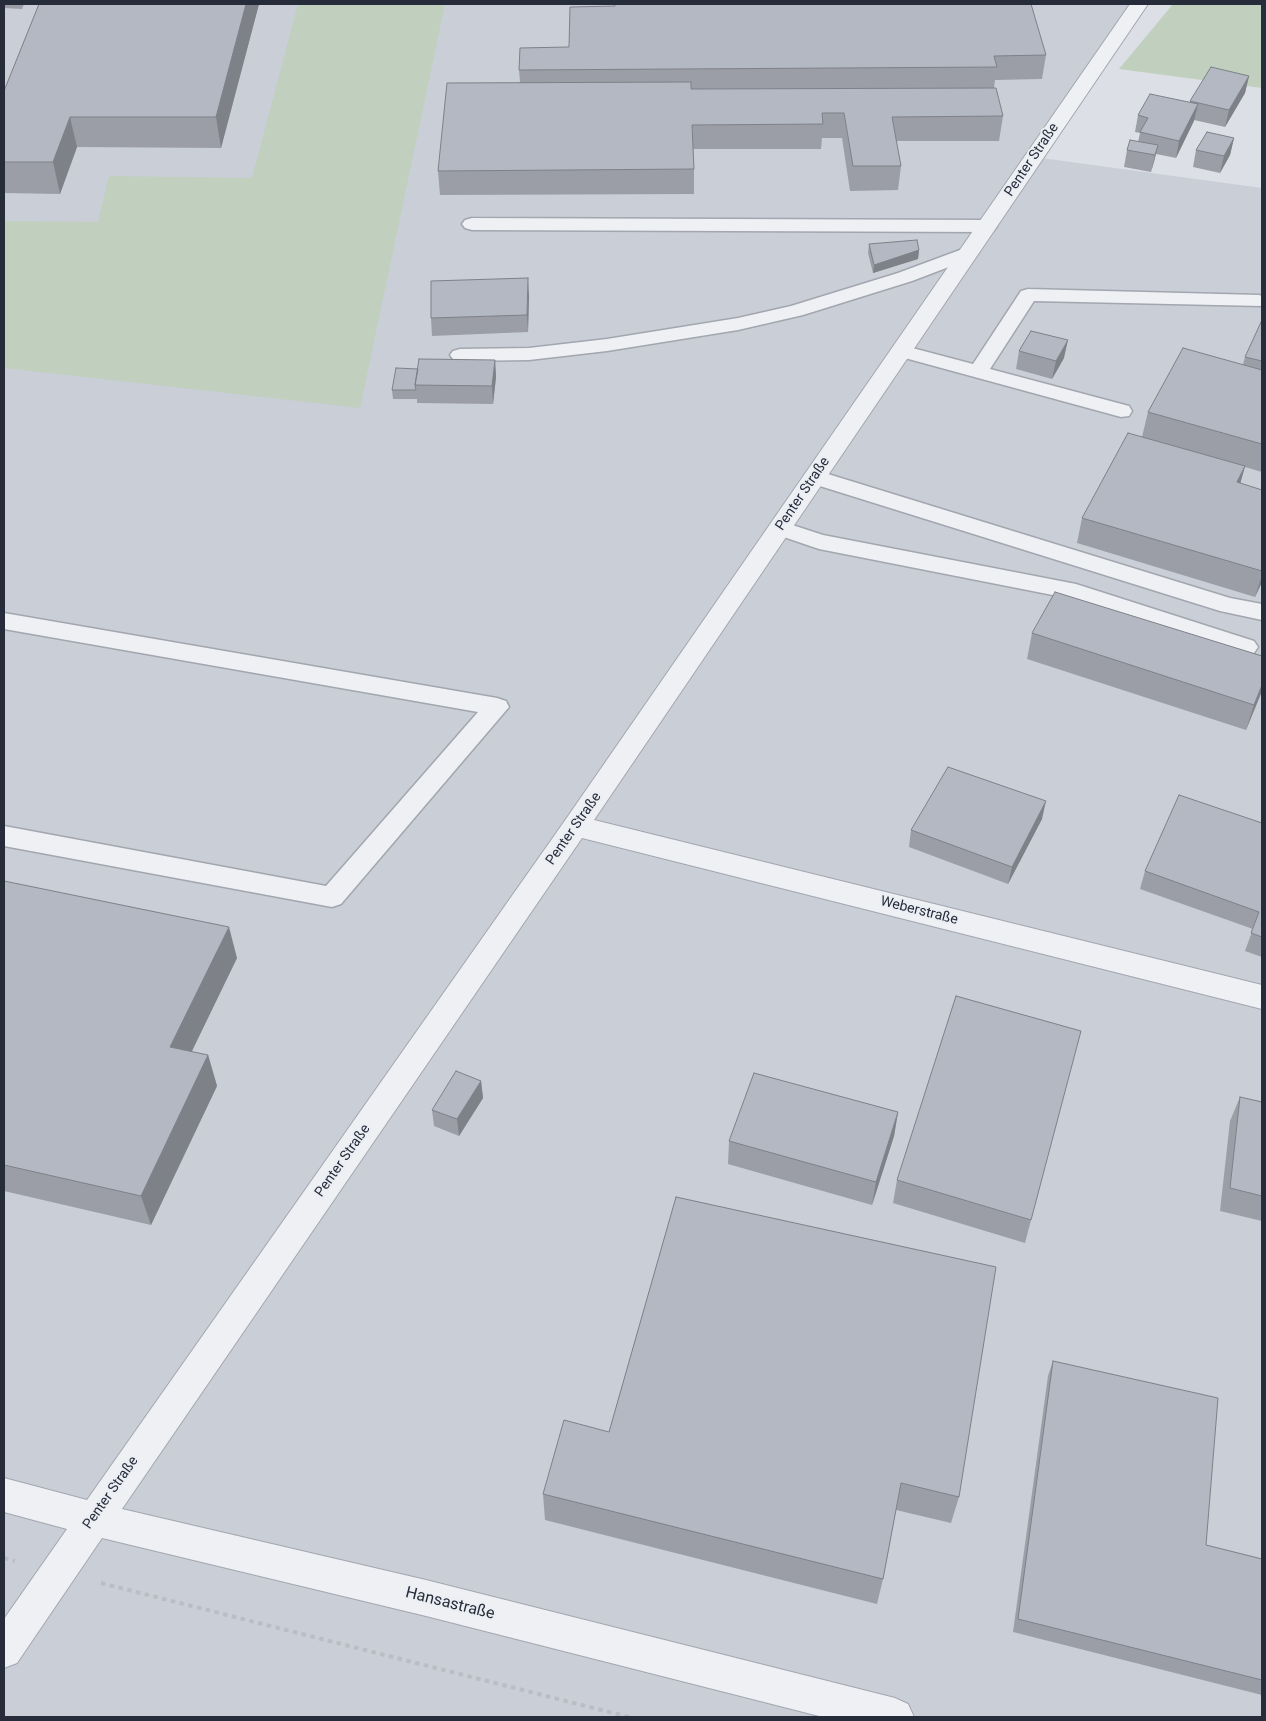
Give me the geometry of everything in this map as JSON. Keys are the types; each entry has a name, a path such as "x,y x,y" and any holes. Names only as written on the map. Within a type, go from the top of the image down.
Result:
{"street":[{"name":"Penter Straße","path":"4,1650 93,1519 576,826 1139,4"},
{"name":"Weberstraße","path":"576,826 1262,997"},
{"name":"Hansastraße","path":"4,1494 93,1519 416,1596 894,1717"}],"lane":[{"path":"472,224 987,226"},
{"path":"460,355 529,354 588,348 680,335 738,324 796,311 905,277 968,253"},
{"path":"978,372 1028,295 1258,301"},
{"path":"901,351 1120,411"},
{"path":"815,478 1228,605 1262,612"},
{"path":"780,528 819,542 1076,592 1246,647"},
{"path":"4,621 497,707 332,896 4,836"}],"path":[{"path":"4,1558 629,1717"}],"shaded area":[{"path":"4,4 1139,4 1034,157 1262,188 1262,1717 4,1717"}],"green space":[{"path":"298,4 445,4 360,408 4,368 4,221 98,222 109,176 252,178"},
{"path":"1173,4 1262,4 1262,88 1119,69"}],"building":[{"path":"39,4 246,4 216,117 70,117 53,162 4,162 4,91"},
{"path":"615,4 1031,4 1046,55 994,56 997,67 519,70 520,48 569,47 570,7 615,6"},
{"path":"1211,67 1249,76 1229,110 1190,101"},
{"path":"691,82 691,89 996,88 1003,116 892,117 901,166 853,166 844,113 822,113 823,124 692,125 694,169 438,171 447,83"},
{"path":"1150,94 1198,104 1179,141 1140,132 1148,118 1138,115"},
{"path":"1207,132 1234,138 1224,156 1196,150"},
{"path":"1130,140 1158,145 1155,155 1127,150"},
{"path":"917,240 919,250 874,265 869,244"},
{"path":"528,278 527,315 431,318 431,281"},
{"path":"1262,320 1262,361 1245,357"},
{"path":"1031,331 1068,340 1056,361 1019,351"},
{"path":"1183,348 1262,370 1262,444 1148,412"},
{"path":"419,359 495,360 492,386 415,385"},
{"path":"396,368 418,369 416,390 392,390"},
{"path":"1128,433 1245,466 1237,482 1262,490 1262,571 1082,518"},
{"path":"1055,592 1262,656 1262,685 1254,705 1032,633"},
{"path":"948,767 1046,801 1012,867 911,830"},
{"path":"1179,795 1262,823 1262,937 1251,933 1259,912 1145,871"},
{"path":"4,881 229,927 170,1047 208,1055 141,1196 4,1165"},
{"path":"956,996 1081,1031 1031,1220 897,1180"},
{"path":"456,1071 481,1081 457,1119 432,1110"},
{"path":"754,1073 898,1112 876,1182 729,1141"},
{"path":"1240,1097 1262,1102 1262,1196 1230,1188"},
{"path":"676,1197 996,1267 959,1497 901,1483 883,1579 543,1494 564,1420 609,1432"},
{"path":"1053,1361 1218,1398 1206,1545 1262,1559 1262,1680 1018,1619"}]}
